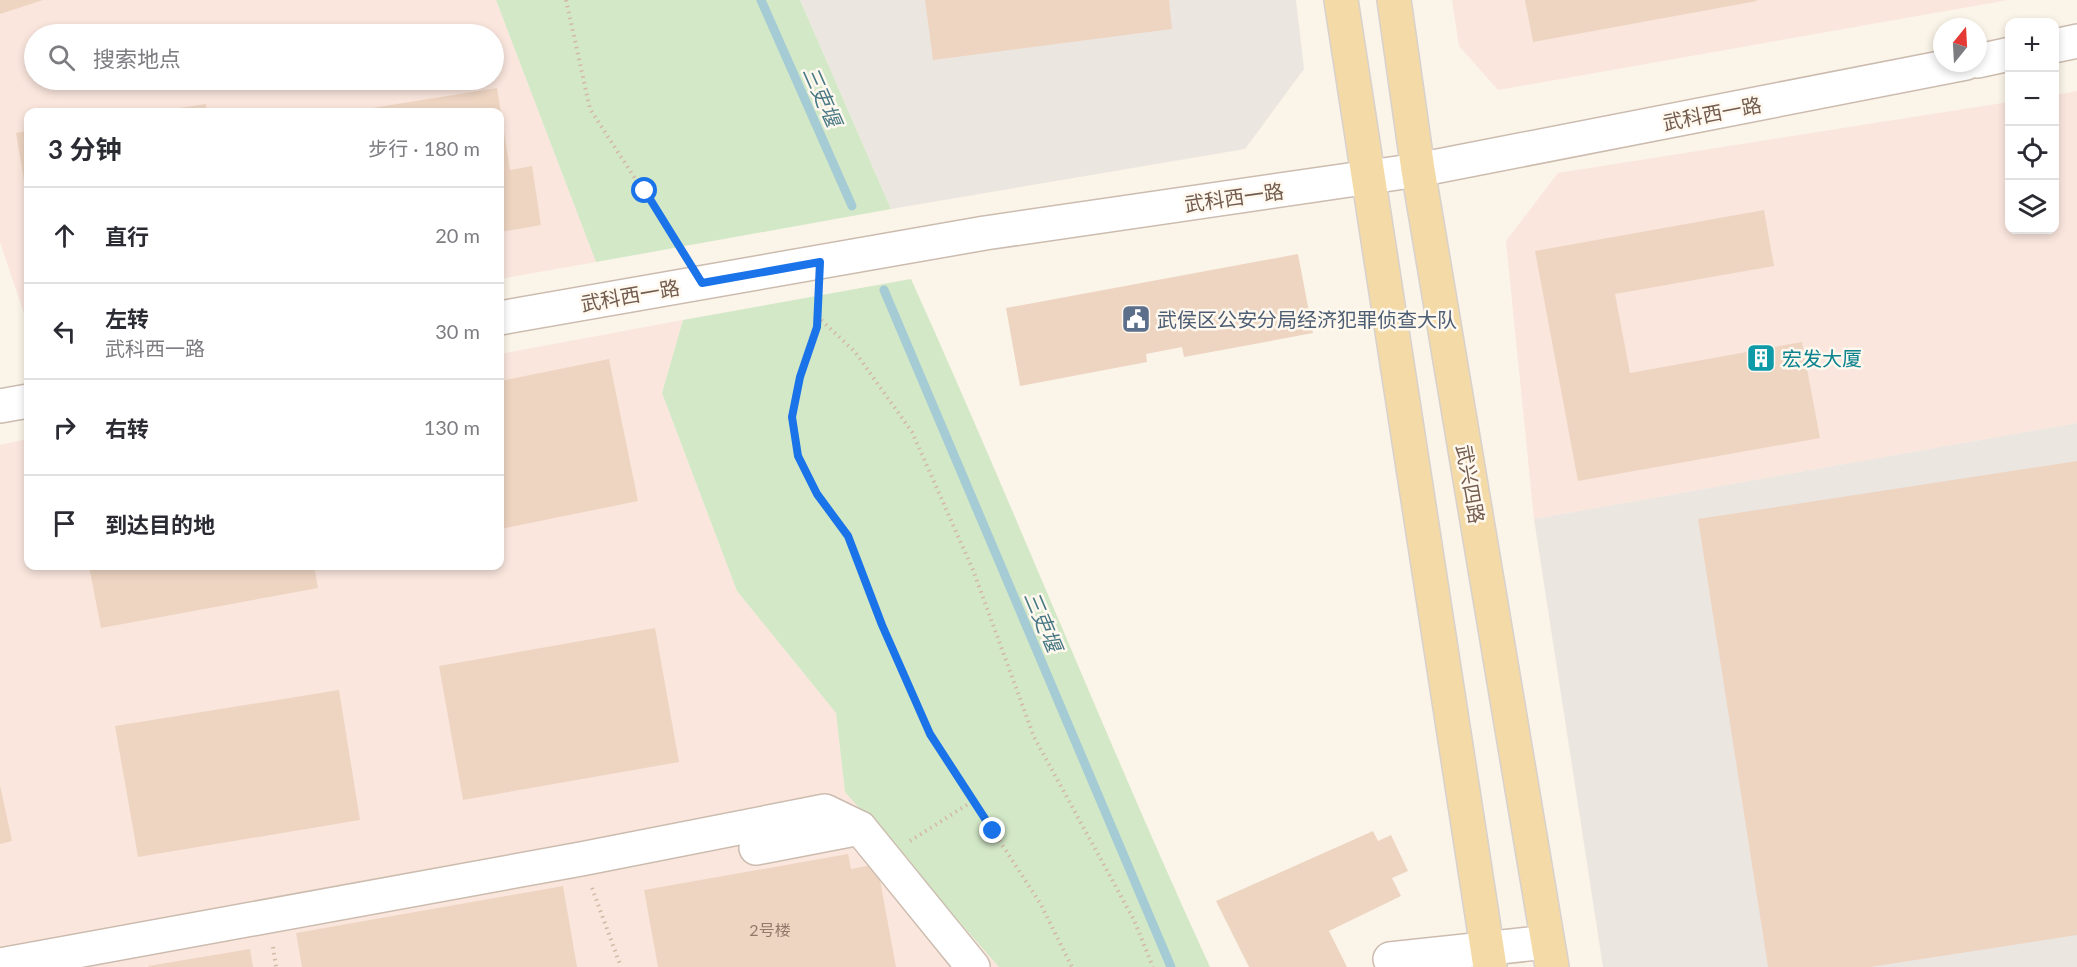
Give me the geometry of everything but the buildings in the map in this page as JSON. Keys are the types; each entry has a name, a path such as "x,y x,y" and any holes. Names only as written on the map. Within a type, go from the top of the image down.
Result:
{"main road":[{"path":"1341,0 1489,958"},
{"name":"武兴四路","path":"1394,0 1418,170 1550,955"}],"street":[{"path":"2059,45 2077,41"},
{"path":"1987,59 2005,55"},
{"name":"武科西一路","path":"504,317 985,233 1418,170 1933,69"},
{"path":"0,965 581,859 825,811 860,828 973,967"},
{"path":"756,848 860,828"},
{"path":"1390,959 1550,955"}],"path":[{"path":"565,0 590,109 702,283"},
{"path":"820,262 817,316 792,417 798,456 817,494 848,536 882,625 930,734 1041,903 1072,967"},
{"path":"817,316 855,352 912,432 973,570 1034,737 1134,921 1154,967"},
{"path":"884,857 973,801"},
{"path":"581,859 621,967"}],"shaded area":[{"path":"0,0 496,0 596,262 504,278 504,108 24,108 24,313 0,242"},
{"path":"800,0 1296,0 1304,69 1245,149 891,209"},
{"path":"1452,0 2008,0 1498,90 1459,46"},
{"path":"2077,91 2077,423 1534,519 1506,241 1558,173 2005,103 2005,234 2059,234 2059,94"},
{"path":"683,320 662,393 737,591 836,713 845,792 999,967 0,967 0,445 24,440 24,570 504,570 504,353"},
{"path":"2077,423 2077,967 1603,967 1534,519"}],"green space":[{"path":"496,0 800,0 891,209 596,262"},
{"path":"911,279 1210,967 999,967 845,792 836,713 737,591 662,393 683,320"}],"waterway":[{"name":"三吏堰","path":"761,0 852,206"},
{"name":"三吏堰","path":"884,290 1171,967"}],"place":[{"name":"武侯区公安分局经济犯罪侦查大队","path":"1136,319"},
{"name":"宏发大厦","path":"1761,358"}],"route":[{"path":"645,191 702,283 820,262 817,327 800,377 792,417 798,456 817,494 848,536 882,625 930,734 993,831"}]}
